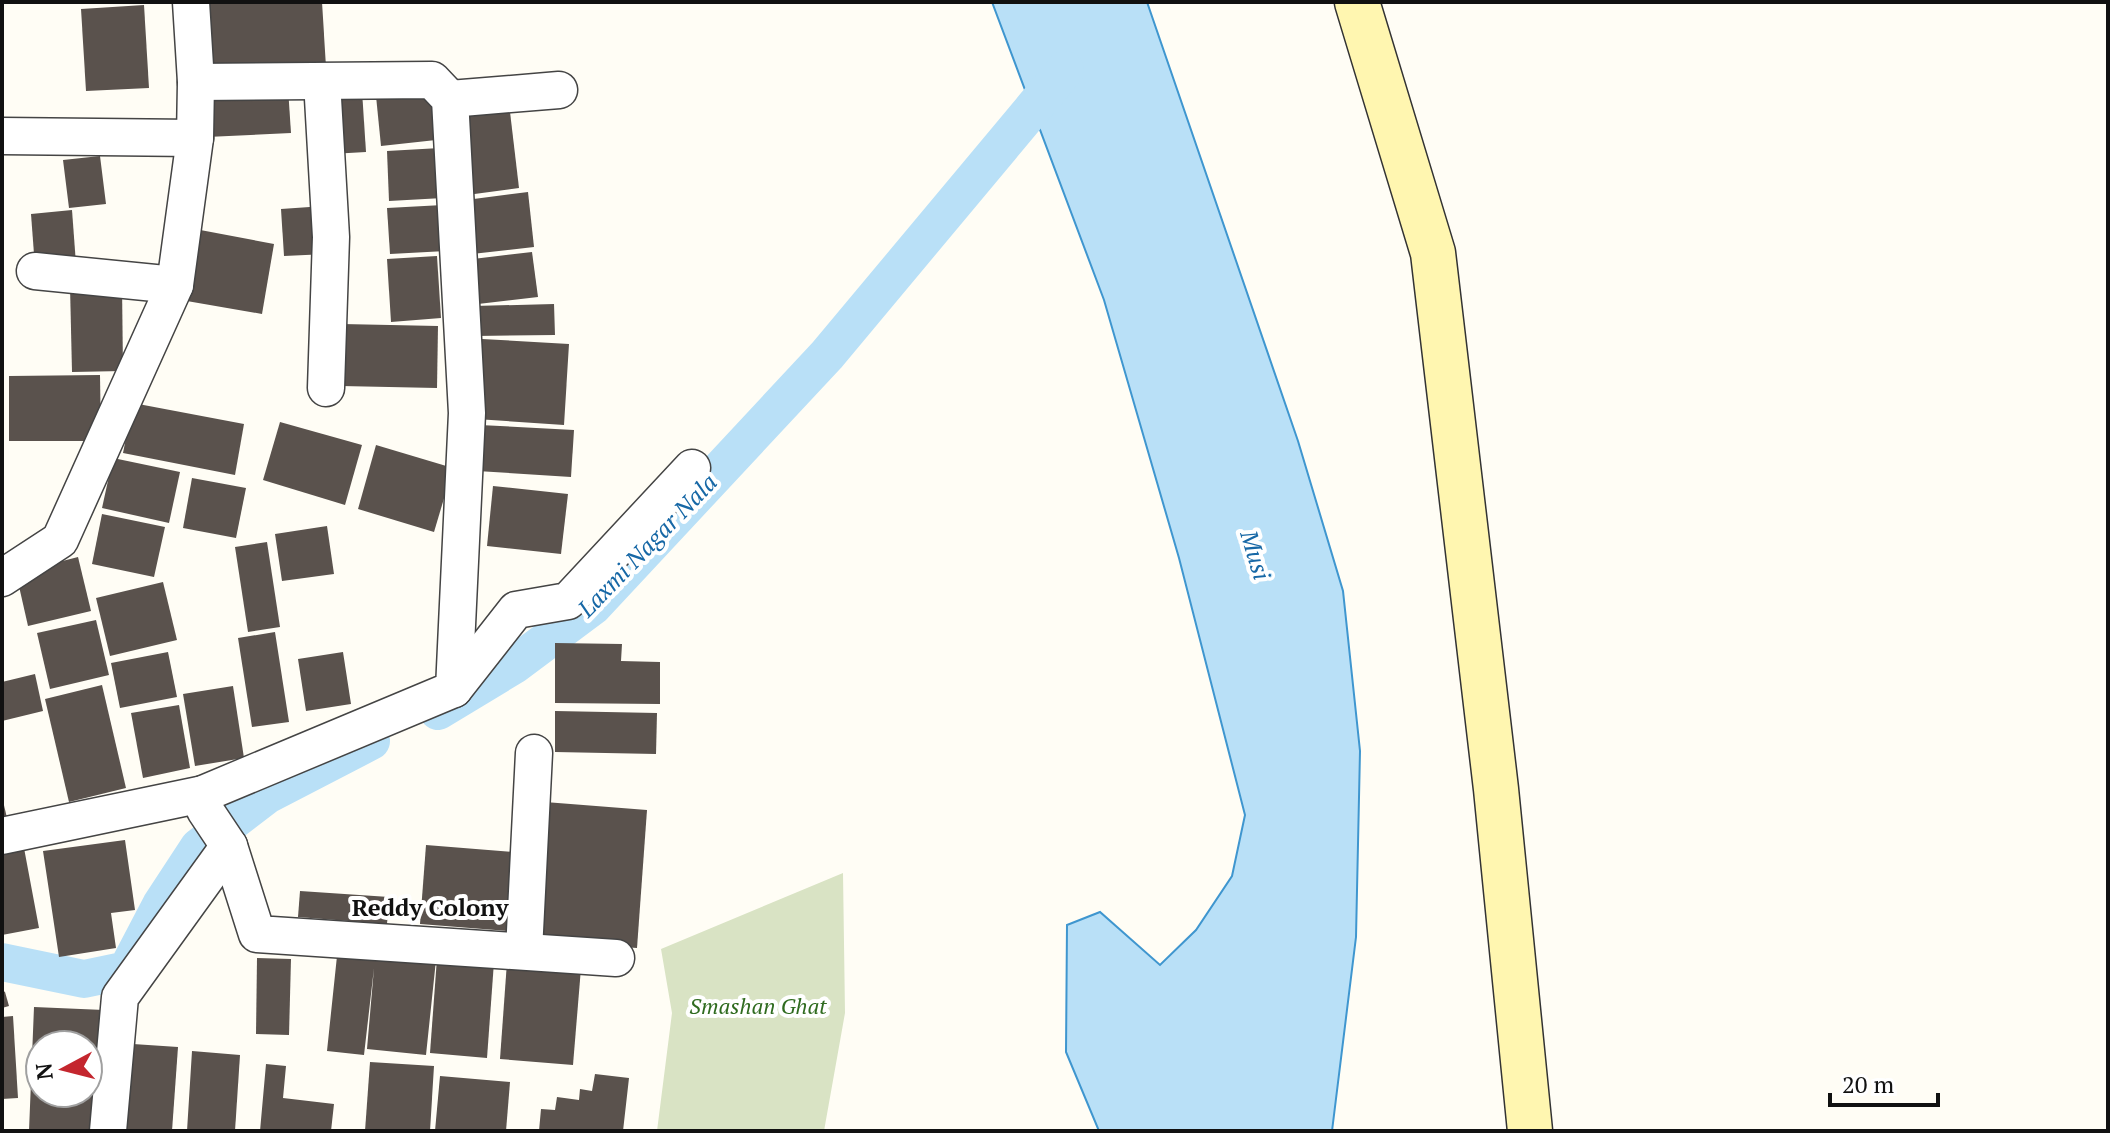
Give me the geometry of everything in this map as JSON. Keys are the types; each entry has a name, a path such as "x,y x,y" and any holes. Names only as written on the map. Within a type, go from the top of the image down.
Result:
{"street":[{"path":"2,578 60,540 175,285 195,138 196,82 191,2"},
{"path":"1357,2 1433,253 1496,789 1530,1131"},
{"path":"196,82 432,80 450,99 467,413 454,689"},
{"path":"322,81 331,237 326,388"},
{"path":"450,99 559,90"},
{"path":"2,136 195,138"},
{"path":"35,271 175,285"},
{"path":"2,836 203,794 454,689 516,610 568,601 692,468"},
{"path":"524,951 534,753"},
{"path":"203,794 205,810 229,846 257,934 616,958"},
{"path":"108,1131 120,997 229,846"}],"green space":[{"name":"Smashan Ghat","path":"843,873 845,1013 824,1131 657,1131 672,1013 661,949"}],"water":[{"name":"Musi","path":"992,2 1147,2 1298,441 1343,591 1360,751 1356,937 1332,1131 1099,1131 1066,1052 1067,925 1100,912 1160,965 1196,930 1232,876 1245,815 1179,558 1104,300"}],"building":[{"path":"196,2 322,2 326,67 200,74"},
{"path":"144,5 149,88 86,91 81,9"},
{"path":"288,88 291,133 207,137 204,93"},
{"path":"362,91 366,152 331,154 327,93"},
{"path":"431,91 436,140 381,146 376,96"},
{"path":"508,95 519,188 467,195 456,101"},
{"path":"440,148 443,198 389,201 387,151"},
{"path":"100,156 106,204 69,208 63,160"},
{"path":"528,192 534,247 472,254 466,200"},
{"path":"443,205 446,251 390,254 387,208"},
{"path":"324,206 327,254 284,256 281,209"},
{"path":"72,210 76,264 35,267 31,214"},
{"path":"195,229 274,244 262,314 181,300"},
{"path":"532,252 538,297 478,304 473,259"},
{"path":"437,256 441,318 391,322 387,259"},
{"path":"122,285 123,371 72,372 70,286"},
{"path":"554,304 555,335 475,336 474,306"},
{"path":"342,324 438,326 437,388 341,386"},
{"path":"482,339 569,344 564,425 476,419"},
{"path":"100,375 101,441 9,441 9,376"},
{"path":"133,403 244,424 235,475 123,453"},
{"path":"280,422 362,445 345,505 263,480"},
{"path":"480,425 574,430 571,477 477,471"},
{"path":"376,445 453,468 434,532 358,509"},
{"path":"113,458 180,472 169,523 102,508"},
{"path":"192,478 246,488 236,538 183,528"},
{"path":"493,486 568,494 561,554 487,546"},
{"path":"102,514 165,527 154,577 92,564"},
{"path":"327,526 334,574 282,581 275,534"},
{"path":"267,542 280,627 248,632 235,547"},
{"path":"78,557 91,611 28,626 16,573"},
{"path":"163,582 177,640 110,656 96,598"},
{"path":"96,620 109,675 50,689 37,633"},
{"path":"275,632 289,722 252,727 238,638"},
{"path":"555,643 622,644 621,661 660,662 660,704 555,703"},
{"path":"168,652 177,697 120,708 111,663"},
{"path":"343,652 351,704 306,711 298,659"},
{"path":"35,674 43,711 2,721 2,682"},
{"path":"102,685 126,788 69,802 45,699"},
{"path":"233,686 244,758 195,766 183,694"},
{"path":"179,705 190,768 143,778 131,713"},
{"path":"555,711 657,713 656,754 555,752"},
{"path":"2,797 8,822 2,823"},
{"path":"545,802 647,810 637,948 534,941"},
{"path":"125,840 135,910 111,913 116,948 59,957 43,851"},
{"path":"426,845 514,852 508,931 420,924"},
{"path":"24,848 39,928 2,935 2,852"},
{"path":"300,891 389,897 387,924 298,917"},
{"path":"376,954 436,960 426,1055 367,1049 374,968 364,1055 327,1051 337,956 375,960"},
{"path":"257,958 291,959 289,1035 256,1034"},
{"path":"437,958 494,962 487,1058 430,1053"},
{"path":"507,962 581,968 573,1065 500,1059"},
{"path":"2,990 9,1006 2,1008"},
{"path":"34,1007 104,1010 103,1029 33,1029"},
{"path":"13,1016 18,1098 2,1099 2,1017"},
{"path":"118,1043 178,1047 172,1131 112,1131"},
{"path":"192,1051 240,1055 235,1131 187,1131"},
{"path":"370,1062 434,1066 430,1131 365,1131"},
{"path":"266,1064 286,1066 283,1098 334,1104 331,1131 260,1131"},
{"path":"595,1074 629,1078 623,1131 539,1131 541,1109 555,1110 557,1097 579,1100 580,1089 592,1091"},
{"path":"440,1076 510,1082 506,1131 435,1131"},
{"path":"30,1109 101,1109 100,1131 29,1131"}],"waterway":[{"name":"Laxmi Nagar Nala","path":"438,711 514,665 593,606 827,355 1065,70"},
{"name":"Laxmi Nagar Nala","path":"2,962 84,979 127,970 161,905 199,847 267,795 371,741"}],"district":[{"name":"Reddy Colony","path":"430,907"}]}
